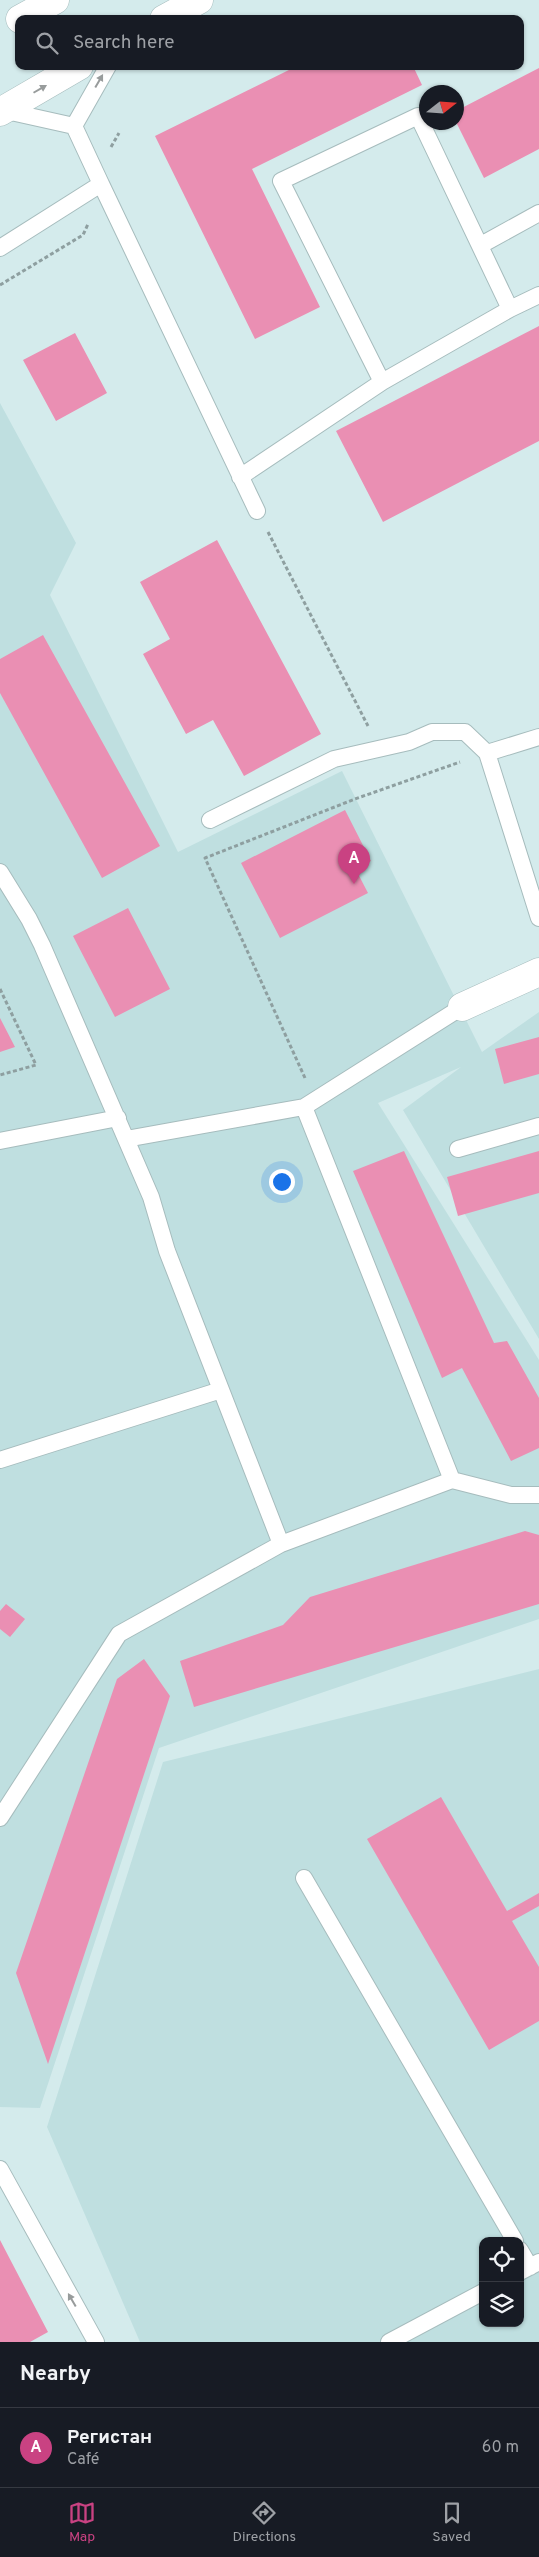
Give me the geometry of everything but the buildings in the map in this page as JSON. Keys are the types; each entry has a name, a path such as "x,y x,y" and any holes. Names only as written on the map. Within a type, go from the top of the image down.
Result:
{"main road":[{"path":"171,15 199,0"},
{"path":"0,29 15,20"},
{"path":"1,111 72,70"},
{"path":"462,1007 539,972"}],"lane":[{"path":"74,126 106,70"},
{"path":"1,111 74,126"},
{"path":"382,382 281,181 418,116 510,309"},
{"path":"74,126 257,511"},
{"path":"0,248 101,184"},
{"path":"481,245 539,213"},
{"path":"240,477 382,382 510,309 539,295"},
{"path":"210,820 334,759 409,742 432,732 465,732 487,753 539,918"},
{"path":"487,753 539,737"},
{"path":"0,872 29,919 42,945 118,1118 151,1197 167,1251 281,1544"},
{"path":"126,1139 310,1103 462,1007"},
{"path":"310,1103 452,1480"},
{"path":"0,1141 118,1118"},
{"path":"458,1149 539,1126"},
{"path":"0,1460 221,1390"},
{"path":"0,1818 119,1634 281,1544 452,1480 511,1495 539,1495"},
{"path":"304,1878 513,2237"},
{"path":"0,2169 96,2342"},
{"path":"389,2342 479,2294"}],"path":[{"path":"257,511 380,748"},
{"path":"310,1103 206,858 355,799 487,753"},
{"path":"0,989 36,1065 0,1074"}],"shaded area":[{"path":"0,403 76,543 50,595 178,852 342,771 482,1052 539,1012 539,1339 403,1110 461,1067 378,1103 539,1360 539,1619 159,1748 40,2108 0,2107"},
{"path":"539,1669 539,2342 140,2342 47,2127 163,1762"}],"place":[{"name":"Регистан","path":"354,884"}]}
